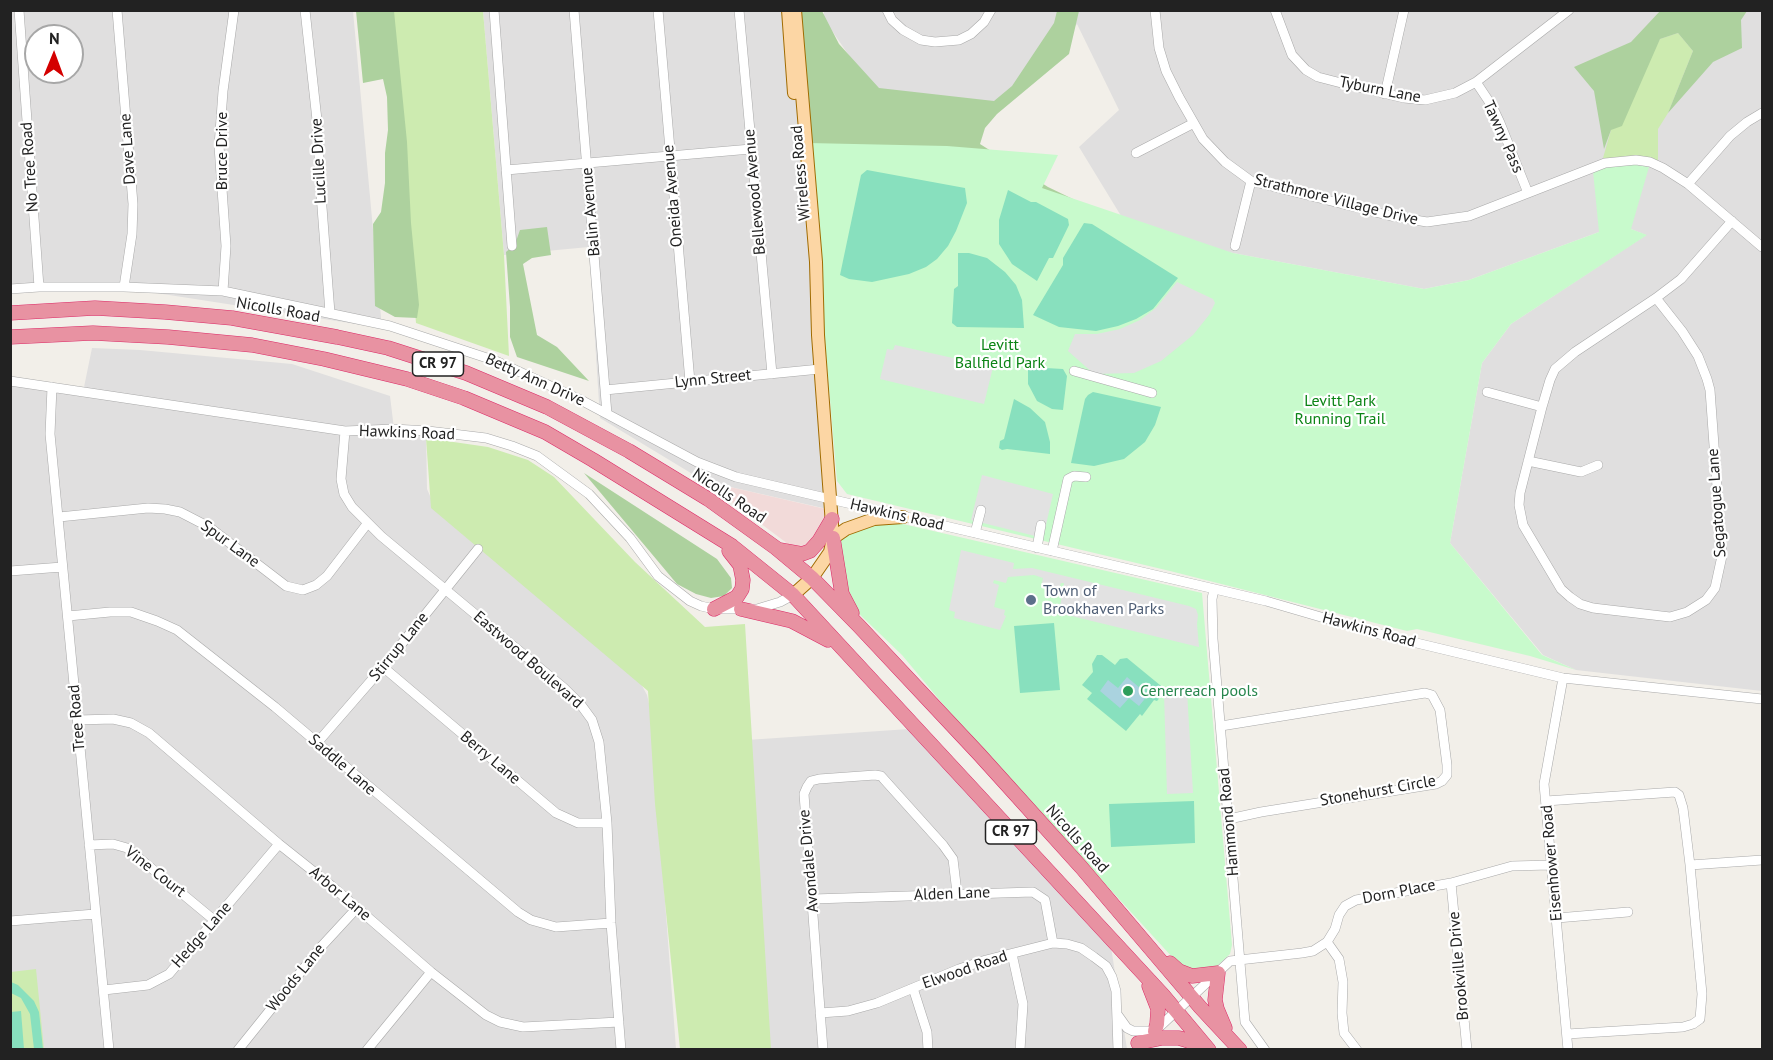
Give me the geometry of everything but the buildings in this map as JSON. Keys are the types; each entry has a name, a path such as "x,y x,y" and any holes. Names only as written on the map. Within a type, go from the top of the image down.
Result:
{"highway":[{"name":"Nicolls Road","path":"10,313 95,308 232,318 388,348 466,373 547,407 639,457 708,500 776,549 812,579 859,626 1002,780 1236,1046"},
{"name":"CR 97","path":"10,337 93,333 168,336 252,345 324,359 407,379 464,398 545,432 593,460 718,537 793,595 935,746 1209,1050"},
{"path":"776,549 792,554 810,551 832,519"},
{"path":"714,609 737,597 742,589 743,580 740,565 718,537"},
{"path":"833,538 842,594 859,626"},
{"path":"741,609 792,621 818,633 845,652"},
{"path":"1148,945 1185,974 1192,976 1218,973 1215,990 1217,1009 1236,1046"},
{"path":"1146,979 1158,1009 1155,1031"},
{"path":"1134,1046 1162,1038 1179,1038 1189,1041 1201,1050"}],"main road":[{"name":"Wireless Road","path":"788,10 808,261 818,335"},
{"name":"Wireless Road","path":"795,10 816,262 820,369 831,500"},
{"name":"Hawkins Road","path":"793,595 812,579 830,552 833,538 831,500"},
{"path":"833,538 846,529 873,519 903,517"}],"street":[{"name":"No Tree Road","path":"19,10 39,287"},
{"name":"Dave Lane","path":"117,10 133,204 132,234 124,287"},
{"name":"Bruce Drive","path":"224,291 226,246 219,146 223,91 234,10"},
{"name":"Lucille Drive","path":"305,10 317,120 330,313"},
{"path":"494,10 512,246"},
{"name":"Balin Avenue","path":"574,10 607,414"},
{"name":"Oneida Avenue","path":"658,10 690,382"},
{"name":"Bellewood Avenue","path":"739,10 772,374"},
{"path":"887,10 892,20 903,30 921,40 935,42 959,40 971,34 984,22 991,10"},
{"name":"Strathmore Village Drive","path":"1155,10 1157,38 1166,71 1194,123 1203,139 1218,155 1251,181 1391,216 1426,222 1469,216 1605,163 1628,160 1650,162 1688,184 1762,248"},
{"name":"Tyburn Lane","path":"1275,10 1292,55 1306,70 1318,77 1385,94 1425,100 1455,93 1476,82 1569,10"},
{"path":"1385,94 1404,10"},
{"name":"Tawny Pass","path":"1476,82 1500,123 1528,193"},
{"path":"1688,184 1730,136 1762,113"},
{"path":"1136,153 1194,123"},
{"path":"506,170 751,149"},
{"path":"1235,246 1251,181"},
{"name":"Segatogue Lane","path":"1656,298 1698,356 1710,390 1722,556 1715,588 1710,595 1700,605 1687,612 1661,617 1593,608 1580,604 1570,597 1561,589 1523,525 1519,505 1520,493 1542,406 1555,369 1565,359 1681,279 1732,221"},
{"name":"Betty Ann Drive","path":"10,289 124,287 224,291 390,326 466,350 553,387 713,469 736,477 831,500"},
{"name":"Lynn Street","path":"605,390 820,369"},
{"path":"1074,370 1152,393"},
{"name":"Hawkins Road","path":"10,381 345,431 394,429 454,433 512,446 537,456 581,488 609,514 658,576 701,606 714,609 757,609 780,602 793,595"},
{"name":"Tree Road","path":"52,387 50,434 109,1050"},
{"path":"1487,392 1542,406"},
{"name":"Eastwood Boulevard","path":"345,431 340,471 342,487 348,501 367,524 445,590 490,624 564,688 587,712 596,731 607,824 611,923 621,1050"},
{"path":"1528,461 1581,472 1598,465"},
{"path":"1052,551 1068,479 1074,476 1086,477"},
{"name":"Hawkins Road","path":"831,500 1266,601 1379,634 1563,678 1762,699"},
{"name":"Spur Lane","path":"59,517 148,508 180,512 210,527 286,586 303,590 316,585 327,576 367,524"},
{"path":"975,533 981,510"},
{"path":"1037,548 1041,525"},
{"name":"Stirrup Lane","path":"317,742 383,667 478,549"},
{"path":"10,571 62,567"},
{"name":"Hammond Road","path":"1214,589 1213,633 1245,1022 1265,1050"},
{"name":"Saddle Lane","path":"68,616 131,612 167,625 185,635 317,742 454,859 531,920 556,927 611,923"},
{"name":"Berry Lane","path":"383,667 556,813 578,823 607,824"},
{"name":"Eisenhower Road","path":"1563,678 1545,773 1550,865 1557,918 1568,1050"},
{"name":"Stonehurst Circle","path":"1221,726 1425,693 1432,695 1440,710 1447,765 1447,775 1436,784 1229,819"},
{"name":"Arbor Lane","path":"78,720 113,719 141,728 396,940 431,972 486,1015 510,1025 536,1027 619,1022"},
{"name":"Avondale Drive","path":"823,1050 804,794 812,781 881,776 953,859 957,893"},
{"path":"1546,801 1675,792 1679,795 1683,808 1690,865 1702,994 1700,1019 1693,1024 1567,1034"},
{"name":"Vine Court","path":"89,845 112,844 127,848 214,920"},
{"name":"Hedge Lane","path":"104,990 148,985 170,974 214,920 248,884 279,844"},
{"path":"1690,865 1762,860"},
{"name":"Dorn Place","path":"1327,942 1345,906 1356,900 1451,883 1512,866 1550,865"},
{"name":"Brookville Drive","path":"1451,883 1467,1050"},
{"name":"Alden Lane","path":"813,899 1033,892 1045,900 1053,943"},
{"name":"Woods Lane","path":"237,1050 320,948 356,909"},
{"path":"1557,918 1628,912"},
{"path":"10,921 95,914"},
{"path":"1134,1046 1155,1031 1230,962 1313,951 1327,942 1339,959 1343,982 1344,1033 1357,1050"},
{"name":"Elwood Road","path":"820,1013 862,1007 959,969 1053,943 1081,948 1106,966 1113,977 1117,1013"},
{"path":"1012,954 1023,1004 1020,1050"},
{"path":"367,1050 431,972"},
{"path":"913,988 927,1032 928,1050"},
{"path":"1117,1013 1127,1028 1132,1031 1155,1031"},
{"path":"1117,1013 1118,1050"}],"shaded area":[{"path":"10,11 353,11 382,328 124,288 11,292"},
{"path":"483,11 798,11 828,375 836,511 704,481 600,418 589,247 504,255"},
{"path":"824,11 1762,11 1762,691 1576,670 1543,655 1450,543 1482,363 1511,324 1646,235 1631,229 1599,232 1469,280 1424,289 1233,253 1129,229 1079,147 1119,110 1077,24 1006,105 878,98 824,19"},
{"path":"1177,282 1213,299 1215,303 1209,315 1193,335 1161,361 1134,373 1094,374 1068,351 1075,334 1097,334 1120,329 1140,320 1156,308"},
{"path":"895,345 993,367 984,404 880,379 887,349 893,350"},
{"path":"92,348 140,350 292,364 390,396 394,429 426,432 427,489 437,512 639,680 647,695 651,712 676,1049 11,1050 11,381 83,392"},
{"path":"982,475 1053,494 1043,538 971,520"},
{"path":"704,481 830,510 831,519 800,553"},
{"path":"961,550 1014,563 1013,569 1032,568 1189,606 1196,609 1198,615 1199,647 1059,613 1064,583 1061,583 1059,588 1042,583 1043,578 1034,575 1008,577 1006,583 994,580 993,583 999,585 994,607 1005,610 1004,615 1006,616 1000,630 954,618 955,612 949,610"},
{"path":"1187,691 1193,793 1167,794 1164,693"},
{"path":"909,729 1111,947 1127,1049 769,1049 747,740"}],"green space":[{"path":"1661,10 1747,11 1741,20 1742,48 1713,62 1668,113 1693,51 1678,33 1660,39 1622,126 1611,130 1604,149 1594,91 1574,67 1631,42"},
{"path":"356,11 394,11 407,142 411,223 419,305 417,318 395,317 375,306 373,224 381,212 385,183 387,97 383,79 363,83"},
{"path":"390,11 483,11 504,255 509,356 416,323"},
{"path":"799,11 822,11 839,44 879,88 994,101 1012,86 1054,23 1057,11 1079,11 1069,54 997,114 985,128 980,144 1048,187 1077,201 832,349"},
{"path":"1678,33 1693,51 1668,113 1658,129 1658,161 1603,158 1611,130 1660,39"},
{"path":"808,143 947,146 1058,155 1042,188 1233,253 1424,289 1469,280 1599,232 1593,171 1623,163 1649,167 1631,229 1647,235 1511,324 1482,363 1450,543 1542,655 1576,670 1530,656 1417,629 1407,631 1170,571 847,494 837,481"},
{"path":"867,170 965,188 967,203 956,231 948,246 937,259 926,267 909,274 872,282 849,279 840,275 861,175"},
{"path":"1008,190 1068,219 1069,225 1053,258 1049,258 1037,281 1012,264 999,244 999,220"},
{"path":"1084,223 1092,224 1178,278 1153,309 1118,326 1096,331 1059,327 1033,315 1063,265 1063,258"},
{"path":"547,227 551,255 532,258 523,264 537,335 557,347 589,381 517,357 510,337 506,252 515,244 520,230"},
{"path":"958,253 969,253 987,258 1005,272 1016,285 1022,300 1024,328 957,327 952,323 954,289 958,286"},
{"path":"1028,367 1063,369 1067,376 1063,410 1052,409 1037,401 1028,384"},
{"path":"1093,392 1161,407 1155,425 1145,442 1124,459 1094,466 1071,463 1085,399"},
{"path":"1014,399 1030,408 1045,422 1050,442 1050,454 999,448 1000,441 1004,439"},
{"path":"426,438 488,447 528,460 554,477 635,562 705,627 745,624 771,1049 680,1049 655,804 648,691 431,508"},
{"path":"584,473 717,559 731,578 732,588 724,596 711,598 696,594 677,584"},
{"path":"864,515 1202,593 1232,945 1230,954 1217,966 1210,971 1184,970 967,733 902,655 851,606 838,563 840,534 847,526"},
{"path":"1054,623 1060,690 1020,693 1014,626"},
{"name":"Cenerreach pools","path":"1097,655 1102,655 1115,665 1120,659 1127,658 1166,690 1157,701 1154,700 1142,716 1140,714 1126,731 1087,699 1092,693 1082,685 1093,672 1092,664"},
{"path":"1194,801 1195,843 1111,847 1109,804"},
{"path":"36,969 44,1049 11,1050 11,972"},
{"path":"11,982 18,985 34,1001 39,1012 43,1049 34,1049 30,1014 21,998 11,993"},
{"path":"21,1011 24,1049 11,1049 11,1012"}],"water":[{"path":"1127,677 1148,695 1139,706 1129,698 1120,708 1100,691 1108,680 1118,688"}],"place":[{"name":"Town of Brookhaven Parks","path":"1031,600"},
{"name":"Cenerreach pools","path":"1128,691"}],"park label":[{"name":"Levitt Ballfield Park","path":"1000,354"},
{"name":"Levitt Park Running Trail","path":"1340,410"}]}
